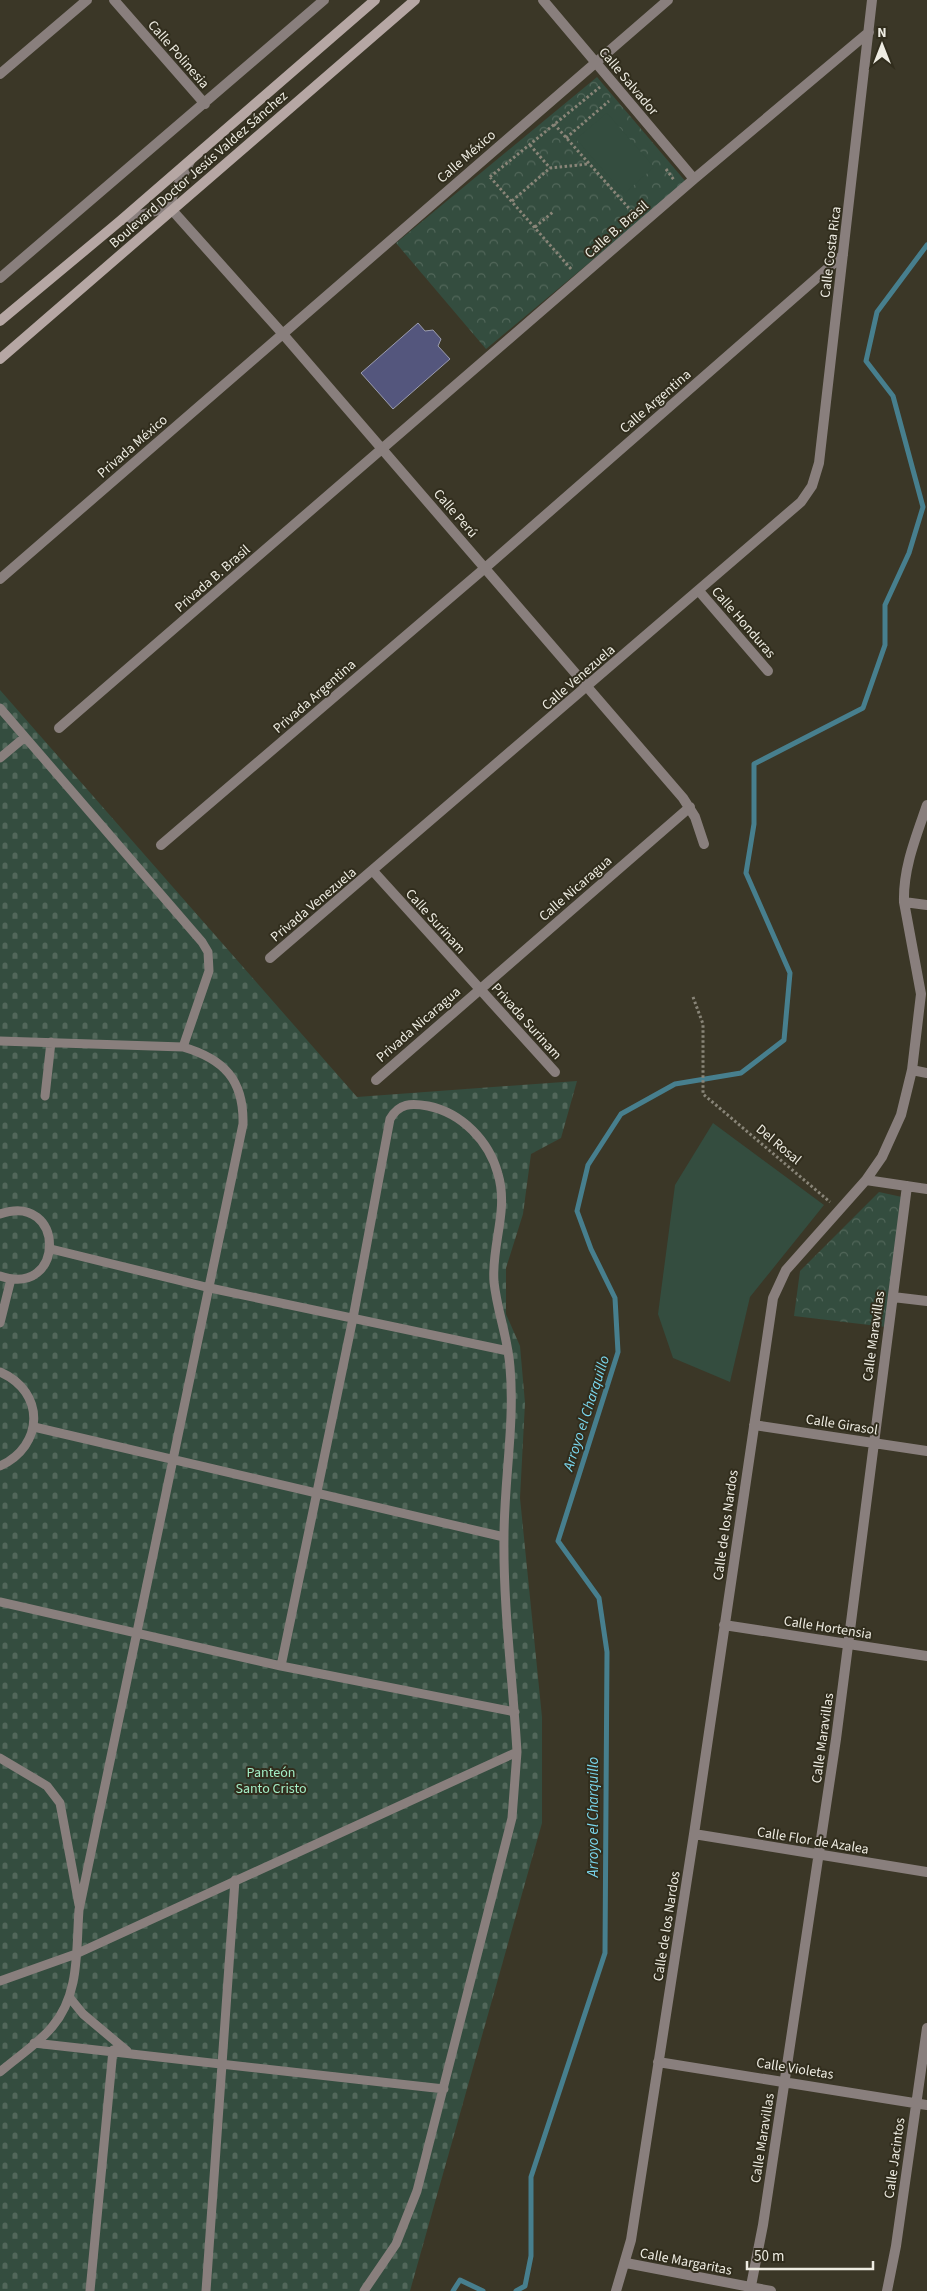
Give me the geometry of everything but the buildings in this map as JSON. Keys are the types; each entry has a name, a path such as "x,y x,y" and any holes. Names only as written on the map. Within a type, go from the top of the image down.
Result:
{"main road":[{"name":"Boulevard Doctor Jesús Valdez Sánchez","path":"0,321 120,221 375,0"},
{"name":"Boulevard Doctor Jesús Valdez Sánchez","path":"0,359 415,0"}],"street":[{"path":"0,74 87,0"},
{"name":"Calle Polinesia","path":"114,0 204,104"},
{"path":"0,278 324,0"},
{"name":"Calle Salvador","path":"544,0 694,179"},
{"name":"Calle México","path":"282,333 668,0"},
{"name":"Calle Costa Rica","path":"801,502 812,486 819,463 872,0"},
{"name":"Calle B. Brasil","path":"382,449 694,179 869,32"},
{"path":"120,221 143,213 172,210 172,197 192,158"},
{"name":"Calle Perú","path":"172,210 282,333 690,807 704,844"},
{"name":"Calle Argentina","path":"485,568 843,254"},
{"name":"Privada México","path":"0,579 282,333"},
{"name":"Privada B. Brasil","path":"59,728 382,449"},
{"name":"Calle Venezuela","path":"373,871 699,592 801,502"},
{"name":"Privada Argentina","path":"161,845 485,568"},
{"name":"Calle Honduras","path":"699,592 768,671"},
{"name":"Calle de los Nardos","path":"616,2291 626,2263 631,2240 694,1834 773,1298 778,1283 786,1270 866,1180 882,1157 901,1115 912,1070 921,994 904,902 905,871 927,805"},
{"name":"Calle Nicaragua","path":"479,989 690,807"},
{"name":"Privada Venezuela","path":"270,958 373,871"},
{"name":"Calle Surinam","path":"373,871 479,989"},
{"path":"904,902 927,905"},
{"name":"Privada Surinam","path":"479,989 555,1072"},
{"name":"Privada Nicaragua","path":"376,1080 479,989"},
{"path":"912,1070 927,1073"},
{"path":"866,1180 927,1189"},
{"name":"Calle Maravillas","path":"750,2289 763,2225 849,1644 907,1186"},
{"path":"892,1297 927,1301"},
{"name":"Calle Girasol","path":"754,1425 927,1451"},
{"name":"Calle Hortensia","path":"724,1625 927,1656"},
{"name":"Calle Flor de Azalea","path":"694,1834 927,1872"},
{"name":"Calle Jacintos","path":"887,2291 896,2246 927,2028"},
{"name":"Calle Violetas","path":"658,2062 785,2080 927,2104"},
{"name":"Calle Margaritas","path":"626,2263 750,2289 771,2291"}],"lane":[{"path":"0,708 202,942 208,952 209,971 183,1047"},
{"path":"0,758 25,737"},
{"path":"0,1041 183,1047 200,1052 227,1070 235,1082 244,1108 243,1124 210,1288 80,1910 74,1978 70,1998 63,2013 51,2029 0,2072"},
{"path":"46,1096 51,1042"},
{"path":"281,1666 354,1318 390,1120 395,1111 402,1106 416,1104 432,1107 470,1126 483,1143 498,1173 502,1210 495,1247 494,1280 508,1351 511,1384 504,1537 517,1752 512,1818 444,2089 410,2213 396,2244 364,2291"},
{"path":"0,1214 10,1210 20,1210 31,1213 40,1219 46,1228 50,1249 44,1264 32,1275 22,1279 0,1276"},
{"path":"50,1249 210,1288 508,1351"},
{"path":"0,1323 11,1279"},
{"path":"0,1372 11,1377 26,1392 34,1413 34,1427 28,1443 14,1460 0,1466"},
{"path":"34,1427 504,1537"},
{"path":"0,1602 281,1666 515,1712"},
{"path":"0,1981 76,1954 517,1752"},
{"path":"0,1758 47,1786 60,1803 80,1910"},
{"path":"206,2291 235,1880"},
{"path":"70,1998 82,2014 129,2053"},
{"path":"34,2043 113,2050 444,2089"},
{"path":"90,2291 113,2050"}],"path":[{"path":"490,177 610,78"},
{"path":"566,138 609,102 615,109"},
{"path":"554,124 634,214"},
{"path":"530,145 550,168"},
{"path":"479,163 580,279"},
{"path":"512,202 550,168 589,164"},
{"path":"664,166 674,180 668,185"},
{"path":"627,220 640,208"},
{"path":"535,227 553,212"},
{"path":"570,268 577,262"},
{"name":"Del Rosal","path":"693,997 703,1024 703,1094 840,1210"}],"green space":[{"path":"597,77 686,182 486,349 396,243"},
{"path":"607,113 654,167 624,194 576,139"},
{"name":"Panteón Santo Cristo","path":"0,690 357,1097 577,1081 561,1138 531,1154 523,1214 506,1268 506,1314 520,1346 525,1403 520,1498 542,1717 542,1823 410,2291 0,2291"},
{"path":"713,1123 824,1205 750,1297 730,1382 673,1358 658,1314 675,1185"},
{"path":"879,1192 902,1197 886,1327 794,1316 800,1271"}],"waterway":[{"name":"Arroyo el Charquillo","path":"516,2291 525,2286 531,2256 531,2177 605,1953 607,1652 599,1598 558,1541 618,1352 615,1298 591,1249 577,1211 588,1165 621,1114 675,1084 741,1073 784,1040 790,973 746,873 754,824 754,764 863,708 885,645 885,605 909,553 923,507 893,396 866,361 877,312 927,245"},
{"name":"Arroyo el Charquillo","path":"453,2291 460,2280 483,2291"}]}
